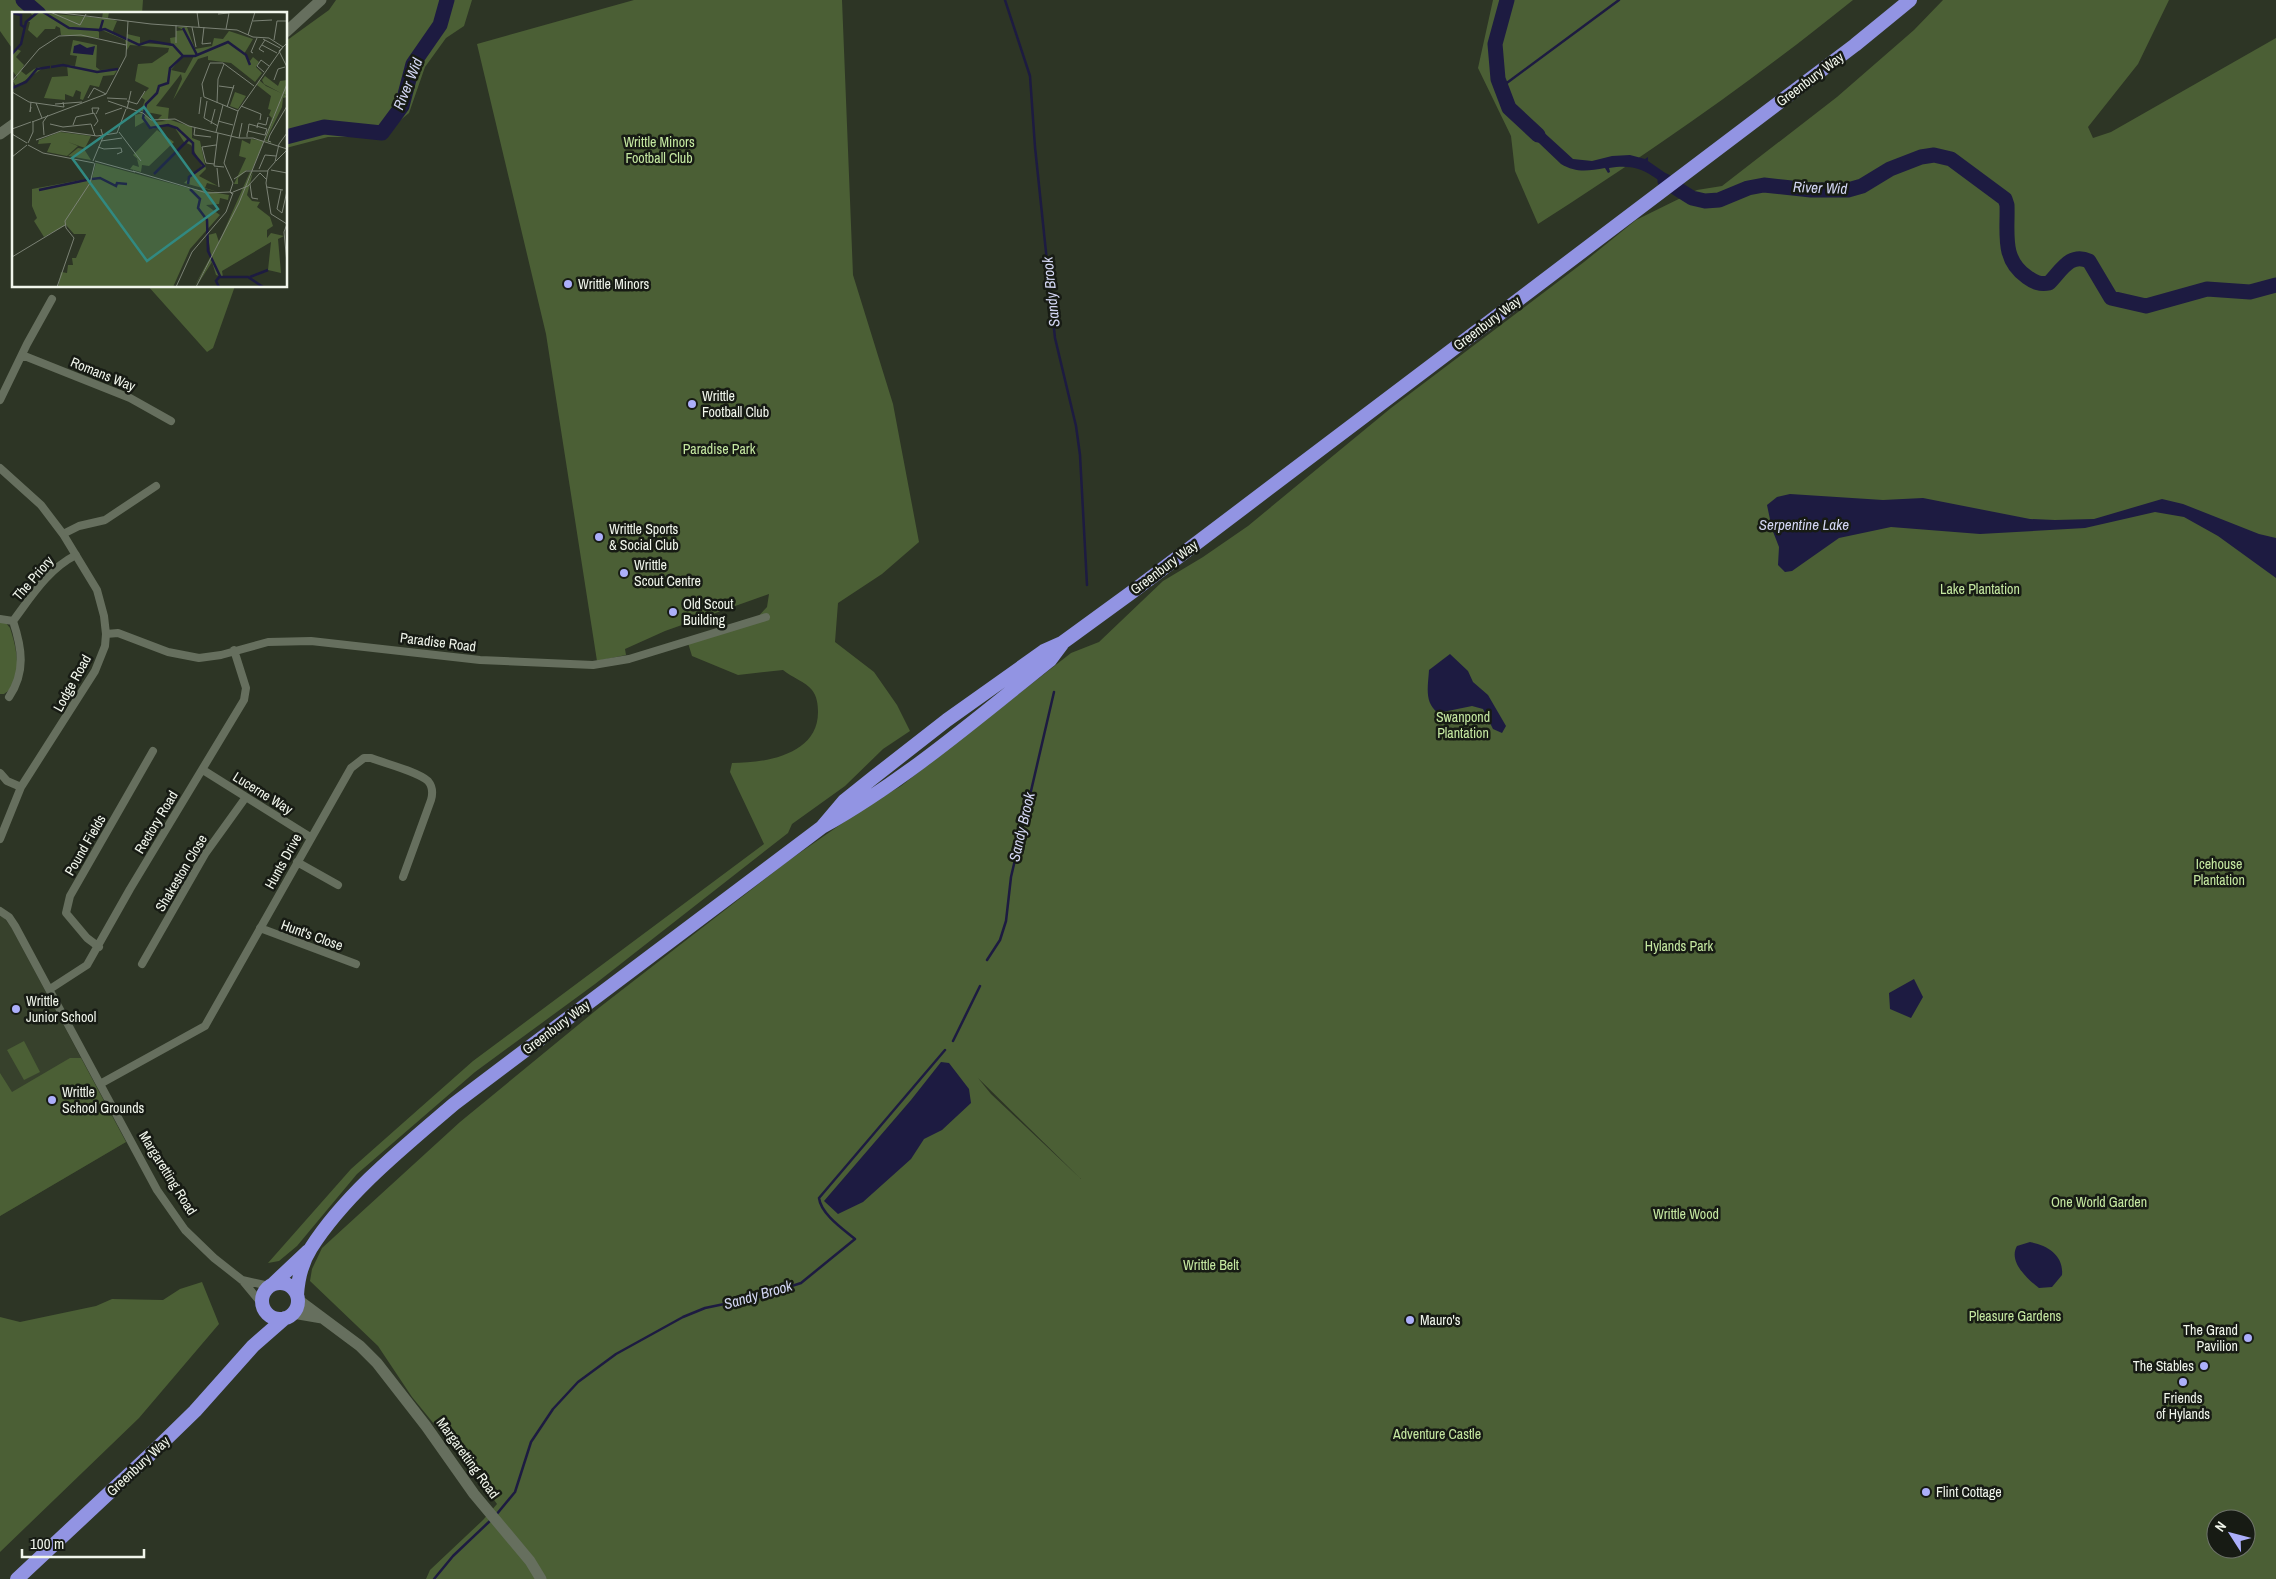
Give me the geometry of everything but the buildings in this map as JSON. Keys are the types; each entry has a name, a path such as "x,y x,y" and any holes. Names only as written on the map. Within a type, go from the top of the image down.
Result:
{"highway":[{"name":"Greenbury Way","path":"271,1285 310,1248 362,1188 408,1143 454,1104 822,827 850,811 934,752 1050,660 1062,643 1855,45 1910,0"},
{"name":"Greenbury Way","path":"297,1297 298,1281 310,1248"},
{"path":"285,1284 291,1287 297,1297 289,1315 274,1318 264,1308 263,1294 271,1285 285,1284"},
{"name":"Greenbury Way","path":"253,1346 264,1308"},
{"name":"Greenbury Way","path":"17,1579 195,1411 253,1346 289,1315"}],"street":[{"path":"288,30 321,0"},
{"path":"0,134 12,125"},
{"path":"0,400 40,318 52,299"},
{"name":"Romans Way","path":"22,355 130,398 171,420"},
{"name":"Lodge Road","path":"0,468 41,505 76,555 96,590 104,616 106,634 101,660 88,684 20,788 0,838"},
{"path":"62,534 79,526 105,520 156,486"},
{"name":"The Priory","path":"13,621 52,571 62,562 76,555"},
{"name":"Paradise Road","path":"106,634 117,633 128,636 168,652 192,658 208,658 268,642 310,641 480,660 593,665 629,659 766,617"},
{"name":"The Priory","path":"0,619 13,621"},
{"name":"The Priory","path":"9,697 16,686 21,670 20,651 13,621"},
{"name":"Rectory Road","path":"50,989 86,965 99,947 130,889 203,770 246,694 234,650"},
{"name":"Pound Fields","path":"99,947 87,938 66,913 70,896 153,751"},
{"name":"Hunts Drive","path":"100,1084 205,1026 310,837 351,768 364,758 371,758 421,777 429,782 433,791 432,800 403,877"},
{"name":"Lucerne Way","path":"203,770 310,837"},
{"path":"0,773 7,781 20,788"},
{"name":"Shakeston Close","path":"142,964 205,854 246,797"},
{"path":"296,862 338,885"},
{"name":"Margaretting Road","path":"0,911 12,921 157,1190 185,1230 214,1258 242,1280 264,1308"},
{"name":"Hunt's Close","path":"260,928 319,952 356,964"},
{"name":"Margaretting Road","path":"242,1280 271,1285"},
{"name":"Margaretting Road","path":"297,1297 360,1346 392,1380 474,1494 530,1561 541,1579"},
{"name":"Margaretting Road","path":"289,1315 322,1318"}],"shaded area":[{"name":"Writtle School Grounds","path":"0,916 11,927 126,1142 0,1216"}],"green space":[{"path":"0,0 143,0 142,12 12,12 12,48 0,31"},
{"path":"336,0 472,0 464,26 446,38 425,67 409,113 380,137 328,137 288,147 288,40 329,10"},
{"path":"634,0 842,0 853,275 893,404 919,542 882,574 838,603 835,642 874,672 897,705 910,731 883,749 845,786 792,824 788,833 595,984 475,1072 357,1174 297,1246 279,1261 268,1263 351,1169 473,1061 764,844 730,772 732,763 759,761 787,754 809,738 816,727 818,709 814,692 806,684 783,670 738,675 692,656 688,643 753,622 767,607 769,594 665,631 625,649 626,655 597,661 546,334 477,44"},
{"path":"1493,0 1853,0 1777,59 1698,116 1538,224 1515,171 1511,136 1478,68"},
{"name":"Hylands Park","path":"1943,0 2169,0 2138,64 2088,127 2093,138 2111,132 2276,38 2276,1579 426,1579 430,1570 483,1520 497,1504 412,1397 378,1346 310,1281 312,1269 322,1248 460,1122 600,1007 788,861 870,804 901,786 1071,653 1099,642 1163,581 1203,557 1248,526 1391,408 1584,262 1636,220 1697,190 1722,186 1837,97 1914,30","holes":["978,1078 1081,1179 991,1094"]},
{"path":"150,288 234,288 213,348 207,352"},
{"path":"0,622 6,623 10,628 15,644 17,663 15,681 4,694 0,694"},
{"path":"24,1041 40,1072 24,1080 7,1050"},
{"name":"Writtle School Grounds","path":"70,1058 81,1058 126,1142 0,1216 0,1073 12,1092"},
{"path":"202,1282 219,1324 139,1418 0,1552 0,1317 20,1322 96,1306 112,1299 163,1300 180,1289"}],"water":[{"path":"1527,117 1573,159 1592,161 1612,156 1630,155 1645,159 1648,157 1648,161 1687,188 1679,196 1655,177 1630,167 1609,168 1610,172 1608,173 1605,168 1582,170 1566,167 1520,125"},
{"name":"Serpentine Lake","path":"1790,494 1883,500 1923,498 2030,519 2055,520 2094,519 2162,499 2183,504 2259,534 2276,538 2276,578 2218,536 2184,517 2155,512 2085,528 1980,534 1891,527 1839,538 1792,571 1785,572 1778,565 1779,547 1772,529 1767,505 1777,497"},
{"path":"1450,654 1468,671 1473,682 1488,695 1506,726 1502,733 1493,729 1483,709 1472,706 1438,713 1434,709 1428,694 1429,670"},
{"path":"1914,979 1923,997 1911,1018 1890,1009 1889,993"},
{"path":"941,1062 949,1063 969,1089 971,1103 942,1130 924,1139 911,1159 863,1202 838,1214 824,1201 911,1100"},
{"path":"2030,1242 2048,1248 2060,1262 2062,1275 2052,1287 2039,1288 2024,1275 2017,1264 2015,1252 2017,1246"}],"waterway":[{"name":"River Wid","path":"23,0 37,12"},
{"name":"River Wid","path":"288,136 324,127 382,133 402,106 413,64 440,25 447,0"},
{"name":"Sandy Brook","path":"1005,0 1030,76 1035,147 1055,338 1076,426 1080,455 1087,585"},
{"name":"River Wid","path":"1507,0 1495,44 1498,79 1509,108 1538,135"},
{"path":"1500,88 1619,0"},
{"name":"River Wid","path":"1665,181 1692,198 1705,201 1719,200 1748,188 1764,185 1811,190 1848,190 1862,186 1890,169 1921,157 1934,155 1951,159 2005,199 2007,205 2008,245 2013,262 2019,270 2037,283 2049,283 2066,264 2076,259 2082,259 2089,261 2111,298 2146,306 2207,289 2250,292 2276,285"},
{"name":"Sandy Brook","path":"987,960 1000,940 1006,921 1011,877 1054,692"},
{"name":"Sandy Brook","path":"953,1041 980,986"},
{"name":"Sandy Brook","path":"496,1515 515,1492 531,1442 553,1409 578,1382 616,1354 683,1317 705,1308 758,1297 801,1283 855,1239 828,1215 819,1198 945,1050"},
{"name":"Sandy Brook","path":"434,1579 453,1556 492,1519"}],"place":[{"name":"Writtle Minors","path":"568,284"},
{"name":"Writtle Football Club","path":"692,404"},
{"name":"Writtle Sports & Social Club","path":"599,537"},
{"name":"Writtle Scout Centre","path":"624,573"},
{"name":"Old Scout Building","path":"673,612"},
{"name":"Writtle Junior School","path":"16,1009"},
{"name":"Writtle School Grounds","path":"52,1100"},
{"name":"Mauro's","path":"1410,1320"},
{"name":"The Grand Pavilion","path":"2248,1338"},
{"name":"The Stables","path":"2204,1366"},
{"name":"Friends of Hylands","path":"2183,1382"},
{"name":"Flint Cottage","path":"1926,1492"}],"park label":[{"name":"Writtle Minors Football Club","path":"659,150"},
{"name":"Paradise Park","path":"719,449"},
{"name":"Lake Plantation","path":"1980,589"},
{"name":"Swanpond Plantation","path":"1463,726"},
{"name":"Icehouse Plantation","path":"2219,872"},
{"name":"One World Garden","path":"2099,1202"},
{"name":"Writtle Wood","path":"1686,1214"},
{"name":"Writtle Belt","path":"1211,1265"},
{"name":"Pleasure Gardens","path":"2015,1316"},
{"name":"Adventure Castle","path":"1437,1434"}]}
